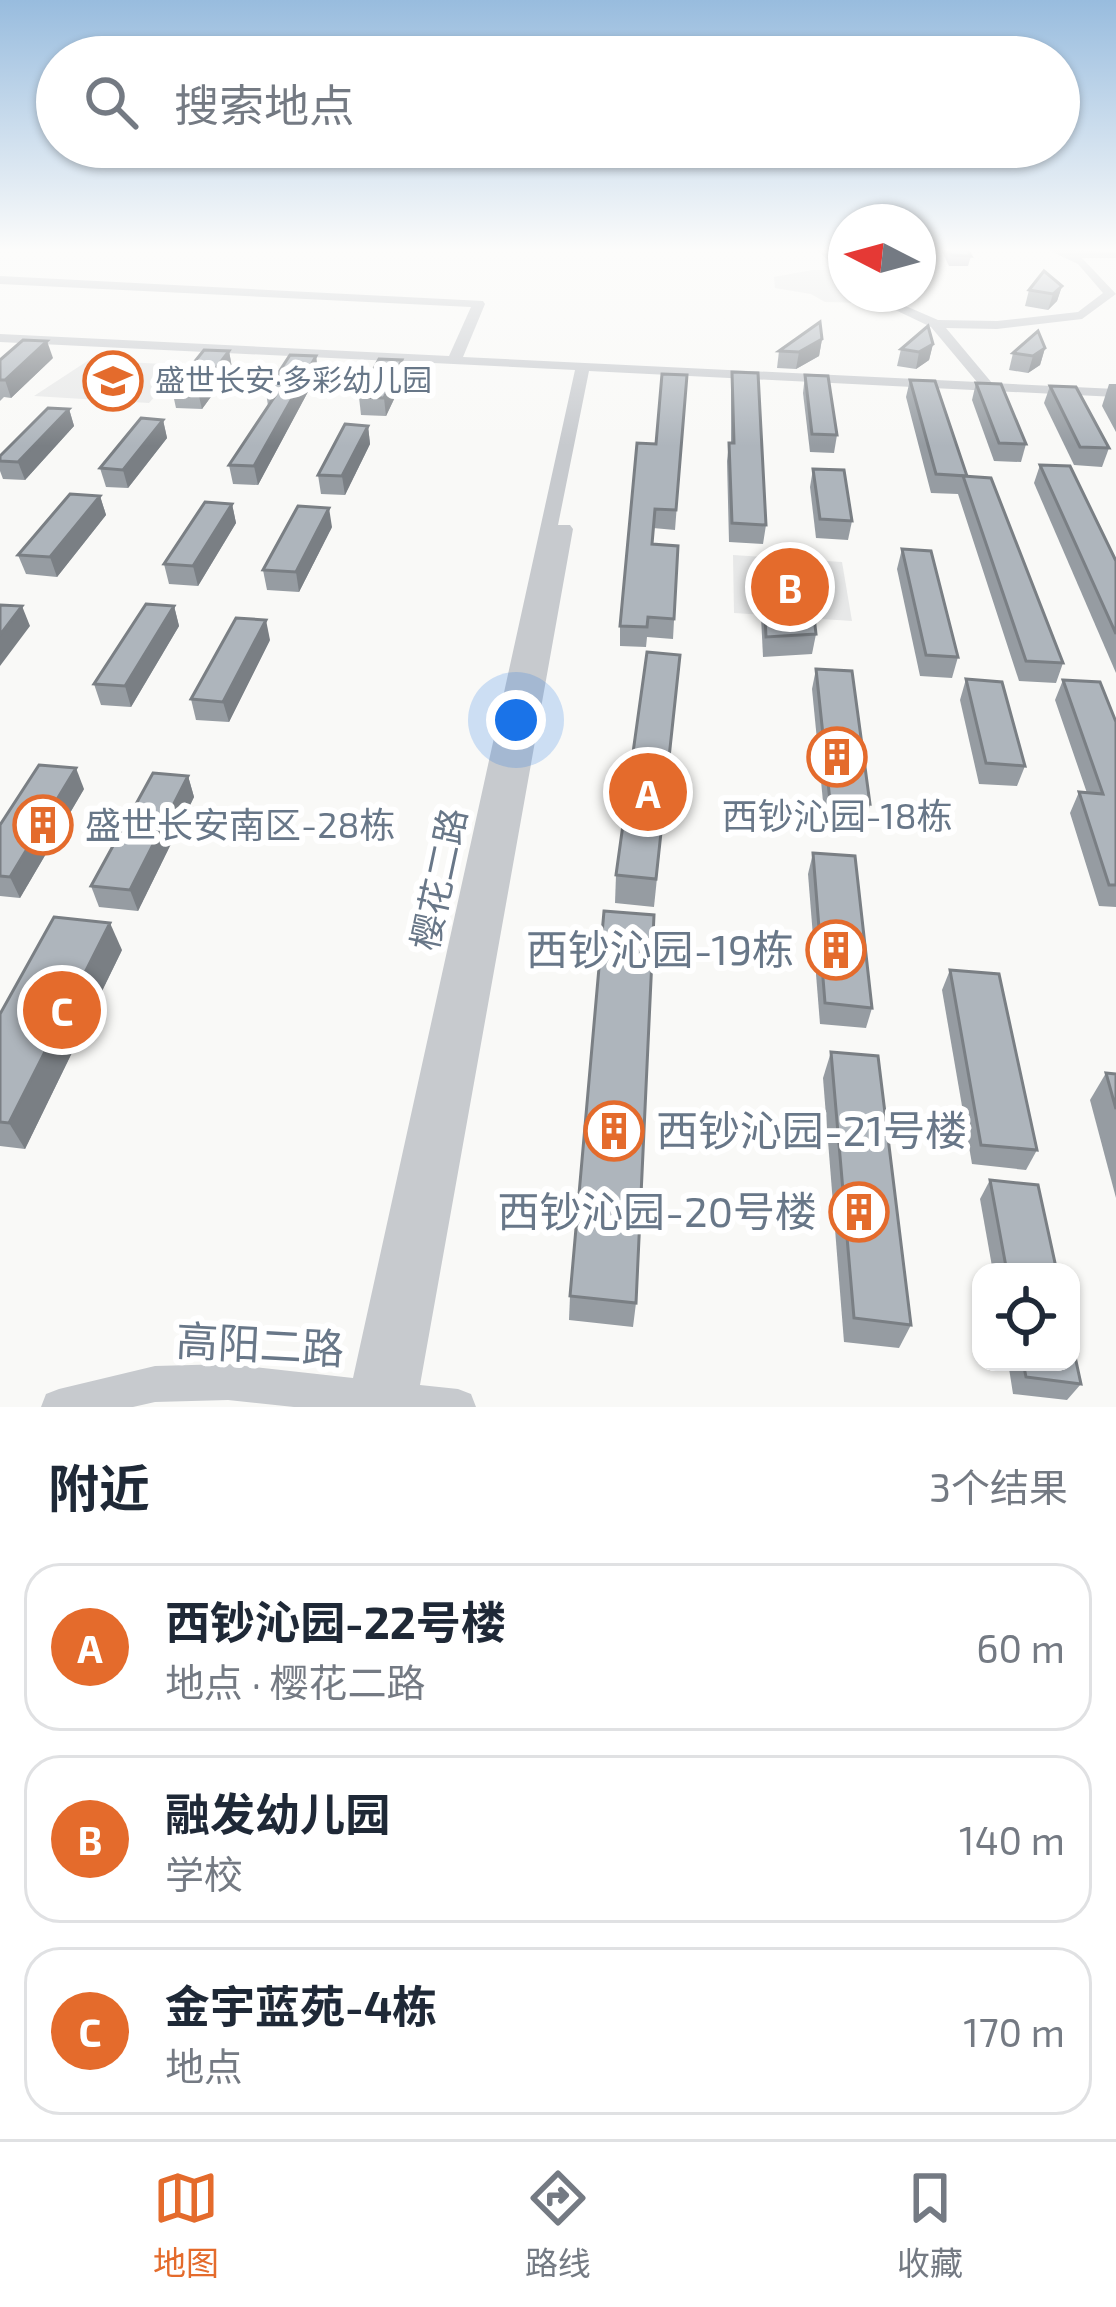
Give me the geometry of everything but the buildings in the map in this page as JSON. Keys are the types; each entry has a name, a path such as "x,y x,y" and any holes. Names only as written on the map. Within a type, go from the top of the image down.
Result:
{"street":[{"path":"455,359 474,315"},
{"path":"915,315 936,324 998,325 1082,315"},
{"path":"936,324 985,382"},
{"path":"0,336 1116,391"},
{"path":"0,336 1116,391"},
{"name":"樱花二路","path":"382,1402 589,368"},
{"name":"高阳二路","path":"59,1407 155,1384 228,1382 458,1407"}],"shaded area":[{"name":"盛世长安·多彩幼儿园","path":"89,360 182,365 149,403 34,396"},
{"path":"733,555 842,562 852,621 734,613"}],"place":[{"name":"盛世长安·多彩幼儿园","path":"113,381"},
{"name":"融发幼儿园","path":"790,587"},
{"name":"西钞沁园-18栋","path":"837,757"},
{"name":"西钞沁园-22号楼","path":"648,792"},
{"name":"盛世长安南区-28栋","path":"43,825"},
{"name":"西钞沁园-19栋","path":"836,950"},
{"name":"金宇蓝苑-4栋","path":"62,1010"},
{"name":"西钞沁园-21号楼","path":"614,1131"},
{"name":"西钞沁园-20号楼","path":"859,1212"}]}
